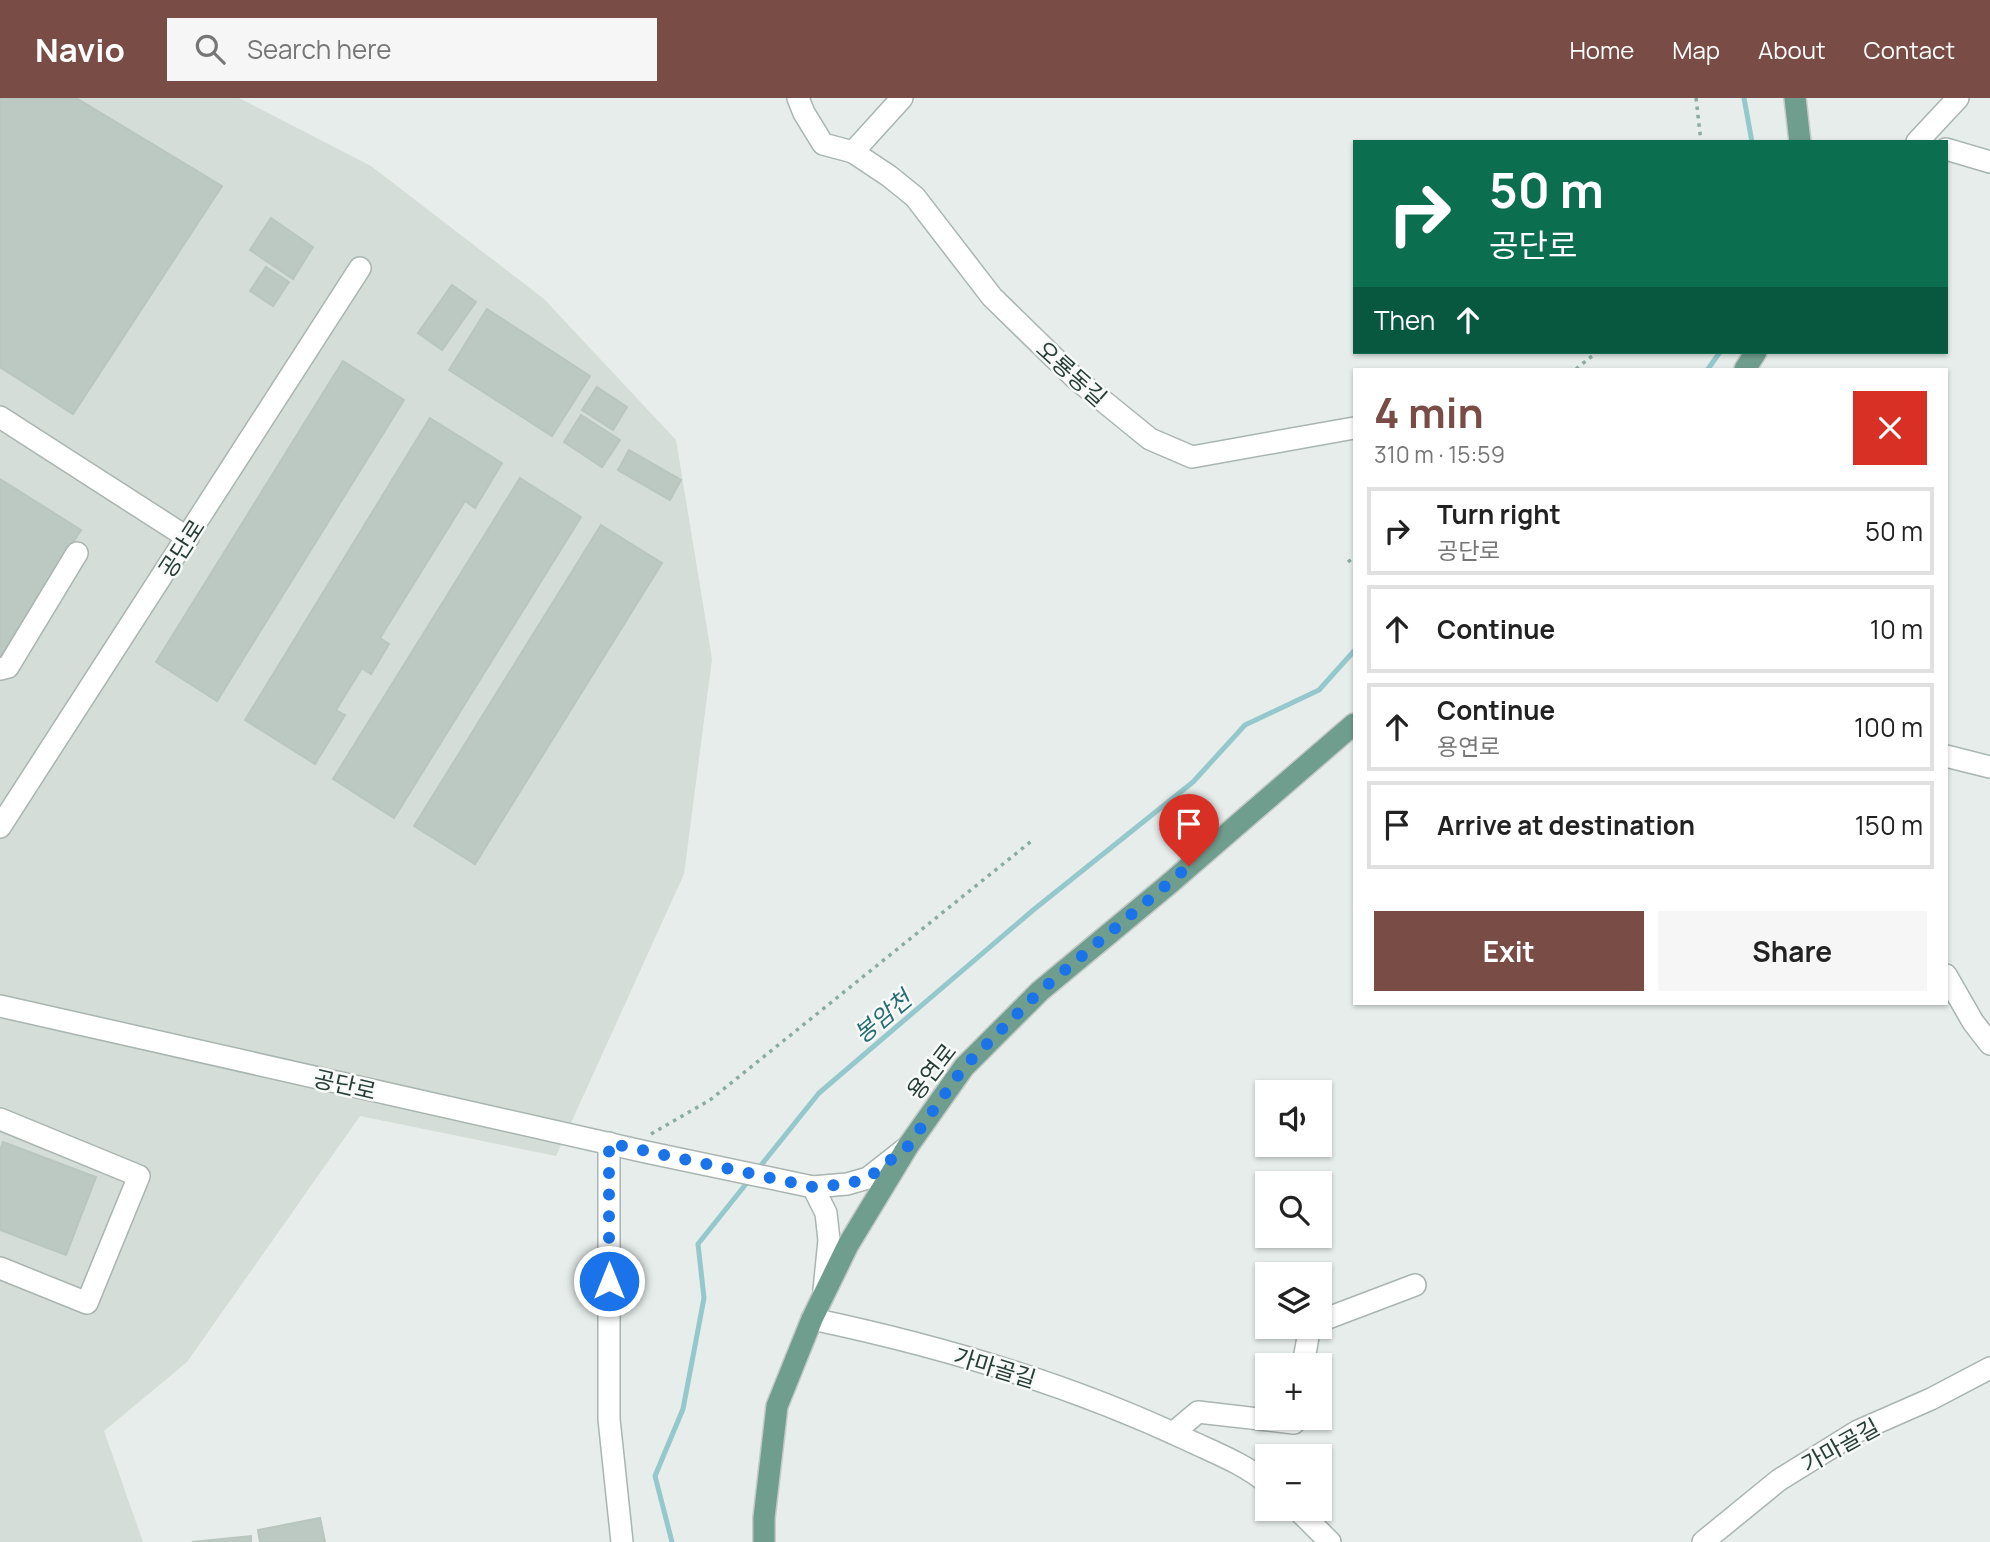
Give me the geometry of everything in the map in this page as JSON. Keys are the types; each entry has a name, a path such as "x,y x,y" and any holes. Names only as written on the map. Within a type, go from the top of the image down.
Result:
{"main road":[{"path":"1795,98 1800,140"},
{"name":"용연로","path":"764,1542 764,1518 777,1406 812,1320 848,1245 908,1146 964,1067 1040,991 1353,725"}],"street":[{"name":"오룡동길","path":"798,98 823,144 853,152 915,197 992,297 1075,378 1150,439 1192,457 1353,428"},
{"path":"853,152 902,98"},
{"path":"1922,140 1958,98"},
{"path":"1948,150 1990,162"},
{"name":"공단로","path":"0,827 8,796 188,538 360,268"},
{"path":"0,417 188,538"},
{"path":"0,669 8,667 77,552"},
{"path":"1948,756 1990,767"},
{"path":"1948,978 1973,1022 1990,1044"},
{"name":"공단로","path":"0,1006 646,1152 808,1185 847,1184 868,1178 908,1146"},
{"path":"0,1119 139,1176 86,1303 0,1268"},
{"path":"616,1145 608,1419 622,1542"},
{"path":"808,1185 825,1213 829,1240 824,1294"},
{"path":"1332,1316 1415,1285"},
{"name":"가마골길","path":"812,1320 892,1336 1041,1381 1128,1412 1255,1473"},
{"name":"가마골길","path":"1703,1542 1779,1480 1858,1431 1931,1399 1990,1368"},
{"path":"1173,1433 1198,1412 1255,1419"},
{"path":"1309,1521 1330,1542"}],"path":[{"path":"1696,98 1700,140"},
{"path":"1577,368 1595,354"},
{"path":"1348,562 1353,558"},
{"path":"616,1145 659,1131 710,1100 1034,839"}],"shaded area":[{"path":"0,98 239,98 371,166 544,299 676,440 712,659 684,874 556,1156 360,1116 187,1362 104,1431 143,1542 0,1542"}],"building":[{"path":"0,98 76,98 222,186 73,414 0,367"},
{"path":"271,218 313,247 293,279 250,250"},
{"path":"266,267 289,282 273,306 250,291"},
{"path":"452,285 476,302 442,350 418,333"},
{"path":"487,309 590,376 552,436 449,370"},
{"path":"343,361 404,400 217,701 156,662"},
{"path":"597,387 627,407 613,430 582,410"},
{"path":"581,415 620,440 602,467 564,442"},
{"path":"430,418 502,463 475,508 465,501 380,638 389,644 371,674 362,668 336,710 345,715 315,764 245,720"},
{"path":"629,450 681,480 670,500 618,470"},
{"path":"520,478 581,517 394,818 333,779"},
{"path":"0,479 81,530 0,658"},
{"path":"601,525 662,563 475,864 414,826"},
{"path":"3,1142 96,1177 66,1255 0,1230 0,1150"},
{"path":"320,1518 325,1542 260,1542 258,1530"},
{"path":"251,1536 251,1542 192,1542"}],"waterway":[{"name":"봉암천","path":"1744,98 1752,140"},
{"name":"봉암천","path":"1709,368 1719,354"},
{"name":"봉암천","path":"758,1169 819,1093 1032,911 1193,782 1245,725 1319,690 1353,652"},
{"name":"봉암천","path":"672,1542 655,1476 683,1409 704,1298 698,1244 750,1179"}],"route":[{"path":"609,1281 609,1143 813,1187 847,1184 868,1178 908,1146 964,1067 1040,991 1189,866"}]}
